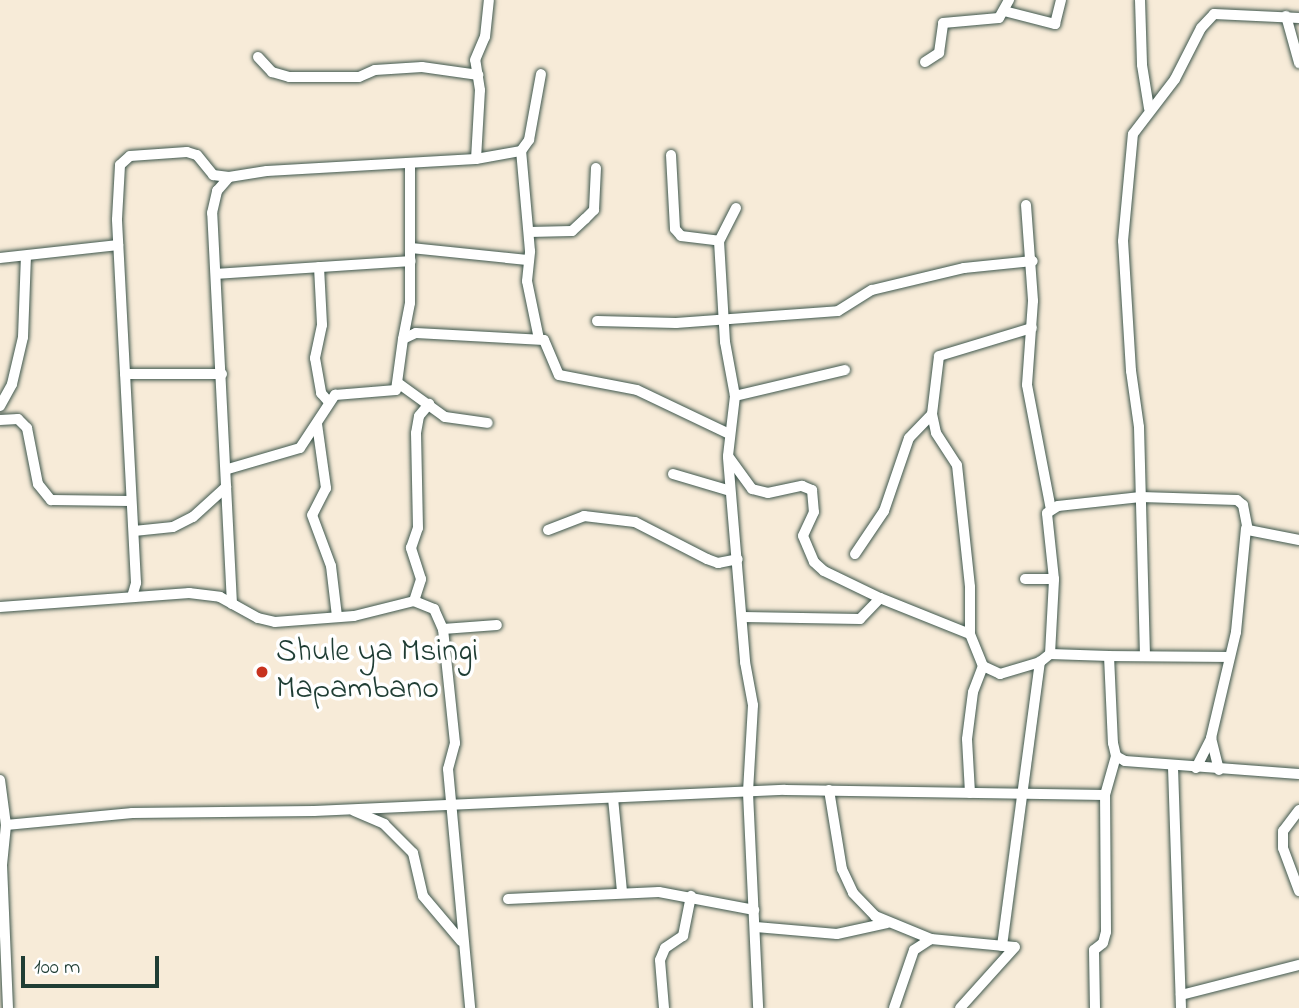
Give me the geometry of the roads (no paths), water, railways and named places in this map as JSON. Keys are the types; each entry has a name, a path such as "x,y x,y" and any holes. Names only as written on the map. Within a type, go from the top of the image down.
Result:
{"street":[{"path":"476,159 478,75 475,60 485,37 489,0"},
{"path":"925,62 939,53 943,23 989,20 1004,11 1009,0"},
{"path":"1004,11 1055,24 1061,0"},
{"path":"1140,0 1142,65 1149,108"},
{"path":"1145,656 1141,497 1123,241 1133,134 1149,108 1175,79 1201,28 1214,14 1299,18"},
{"path":"1286,16 1299,63"},
{"path":"258,57 272,72 289,77 359,77 375,70 422,67 478,75"},
{"path":"539,339 527,260 529,232 521,151 528,140 541,74"},
{"path":"132,597 136,583 118,245 117,182 120,165 130,156 187,152 197,155 213,175 229,177 410,165 476,159 521,151"},
{"path":"671,155 675,229 681,236 719,241"},
{"path":"228,470 300,448 328,401 356,390 386,393 396,390 410,303 410,165"},
{"path":"529,232 572,231 585,219 594,210 596,168"},
{"path":"229,177 217,191 212,213 228,470 226,487 232,604"},
{"path":"1026,205 1032,261 1032,328 1027,385 1051,510 1047,519 1054,579 1050,654"},
{"path":"736,208 719,241 723,319 735,396 727,433 727,490 738,559 745,662 753,705 748,793 758,1008"},
{"path":"0,258 118,245"},
{"path":"411,248 527,260"},
{"path":"0,406 12,384 23,337 26,256"},
{"path":"216,274 411,261"},
{"path":"597,321 723,319 838,311 872,290 964,268 1032,261"},
{"path":"319,267 322,325 315,358 321,393 328,401"},
{"path":"970,793 968,729 973,692 983,666 970,635 971,587 957,465 936,433 932,414 939,356 1032,328"},
{"path":"403,339 416,333 539,339 549,345 559,375 637,390 727,433"},
{"path":"735,396 845,370"},
{"path":"125,374 222,374"},
{"path":"398,383 445,417 488,424"},
{"path":"414,601 421,579 411,548 418,528 416,433 419,416 429,404"},
{"path":"855,554 884,511 909,438 932,414"},
{"path":"0,420 18,419 27,428 37,484 51,500 130,501"},
{"path":"317,423 326,488 312,515 331,566 337,616"},
{"path":"728,456 752,489 768,493 802,486 812,490 814,512 803,536 814,562 880,598 970,635"},
{"path":"673,474 727,490"},
{"path":"134,531 173,527 193,517 226,487"},
{"path":"1051,510 1141,497 1237,500 1243,505 1246,528 1241,600 1211,738 1196,768"},
{"path":"548,530 584,516 635,522 718,563 738,559"},
{"path":"1246,528 1299,540"},
{"path":"1025,579 1054,579"},
{"path":"0,607 189,593 220,597 275,622 337,616 414,601 434,609 443,629 455,743 448,769 450,805 470,1008"},
{"path":"743,617 860,619 880,598"},
{"path":"443,629 497,625"},
{"path":"983,666 1006,674 1040,662 1050,654 1229,657"},
{"path":"1095,1008 1094,950 1103,943 1106,932 1104,795 1116,756 1109,656"},
{"path":"1002,946 1025,796 1040,662"},
{"path":"1211,738 1219,770"},
{"path":"1116,756 1139,764 1299,774"},
{"path":"1173,767 1181,1008"},
{"path":"0,780 6,825 2,865 8,1008"},
{"path":"829,790 842,869 853,893 887,923 931,939 1015,947 960,1008"},
{"path":"6,825 132,813 350,810 829,790 1025,796 1104,795"},
{"path":"613,798 622,891"},
{"path":"350,810 384,824 412,853 424,896 463,945"},
{"path":"1299,810 1288,819 1283,839 1299,891"},
{"path":"508,899 622,891 691,895 754,910"},
{"path":"664,1008 660,960 665,948 683,936 691,895"},
{"path":"756,927 837,934 887,923"},
{"path":"894,1008 914,950 931,939"},
{"path":"1181,995 1299,965"}],"place":[{"name":"Shule ya Msingi Mapambano","path":"262,672"}]}
